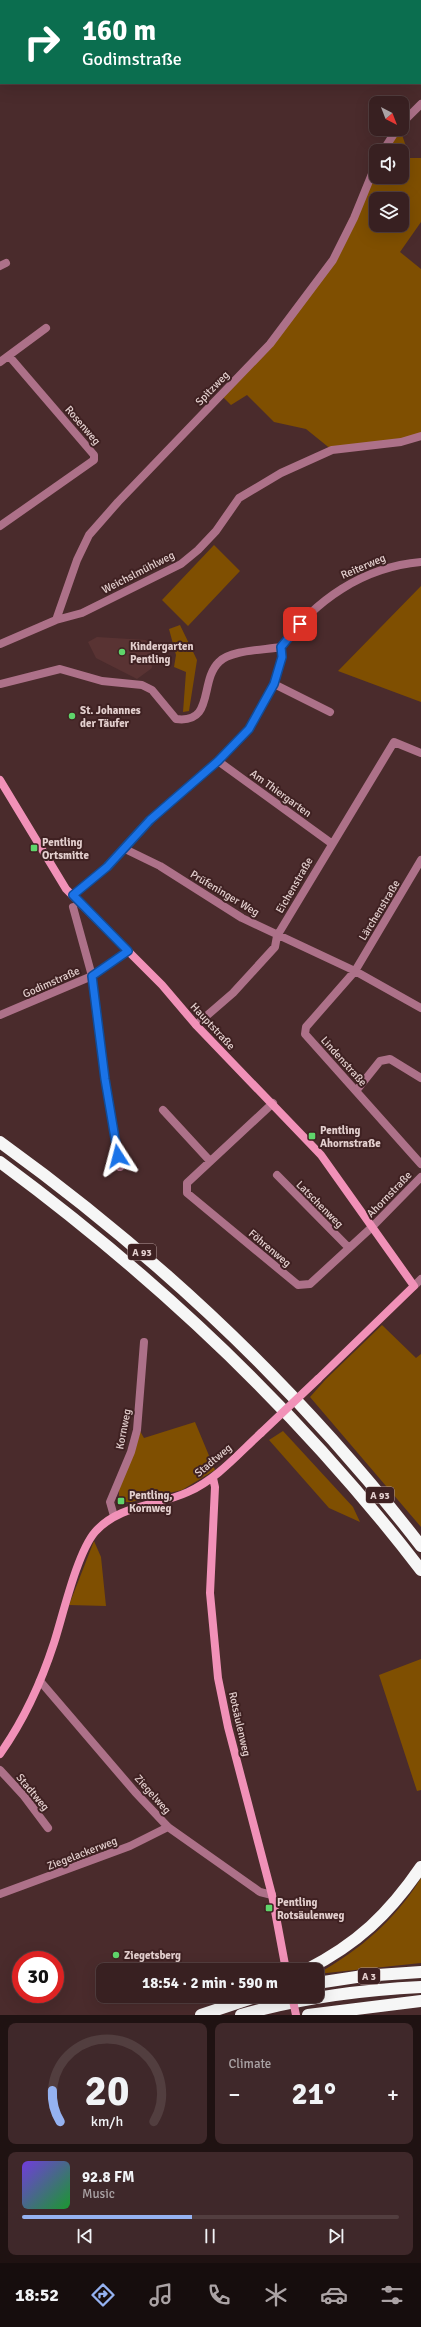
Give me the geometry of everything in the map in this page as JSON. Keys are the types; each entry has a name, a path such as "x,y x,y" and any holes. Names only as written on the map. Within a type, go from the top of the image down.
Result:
{"highway":[{"name":"A 93","path":"0,1142 144,1254 220,1322 337,1446 421,1546"},
{"name":"A 93","path":"0,1162 75,1219 207,1334 282,1408 348,1482 421,1570"},
{"path":"399,1542 421,1582"},
{"path":"318,1963 349,1945 375,1924 402,1894 421,1867"},
{"name":"A 3","path":"324,1982 363,1976 421,1972"},
{"name":"A 3","path":"241,2015 287,2002 330,1995 371,1990 421,1987"},
{"path":"308,2015 421,2001"},
{"path":"205,2014 217,2005 223,2003"},
{"path":"205,2014 237,2003"}],"street":[{"path":"409,116 421,104"},
{"name":"Spitzweg","path":"56,620 77,560 89,535 118,502 270,344 333,260 354,218 369,181"},
{"path":"0,362 46,328"},
{"name":"Rosenweg","path":"0,526 94,460 94,455 8,356"},
{"name":"Weichslmühlweg","path":"0,644 56,620 82,613 181,564 198,550 216,531 239,498 281,473 332,450 401,442 421,436"},
{"name":"Reiterweg","path":"281,647 291,633 336,591 385,567 421,562"},
{"path":"0,684 60,669 102,681 142,685 152,690 176,719 186,720 197,716 203,706 211,674 218,663 227,656 281,647 282,657 274,684 249,729 218,761 150,820 107,867 73,895"},
{"path":"274,684 330,712"},
{"name":"Eichenstraße","path":"196,1025 233,993 275,947 277,936 331,843 394,742 421,753"},
{"name":"Am Thiergarten","path":"218,761 331,843"},
{"name":"Hauptstraße","path":"0,780 56,876 162,985 196,1025 273,1103 323,1158 414,1286"},
{"name":"Prüfeninger Weg","path":"125,849 160,866 242,918 277,936 355,971 421,1008"},
{"name":"Lärchenstraße","path":"355,971 421,860"},
{"path":"73,907 92,976 105,1079 120,1167"},
{"name":"Godimstraße","path":"0,1015 92,976 128,951"},
{"name":"Lindenstraße","path":"355,971 306,1027 305,1034 421,1164"},
{"path":"356,1091 380,1061 390,1059 421,1078"},
{"name":"Föhrenweg","path":"273,1103 187,1183 187,1193 298,1285 310,1284 372,1227"},
{"path":"162,1110 210,1161"},
{"name":"Latschenweg","path":"277,1175 349,1248"},
{"name":"Ahornstraße","path":"372,1227 421,1177"},
{"path":"414,1286 421,1279"},
{"name":"Stadtweg","path":"0,1754 13,1735 40,1682 70,1588 86,1547 94,1534 114,1516 134,1507 188,1493 213,1478 414,1286"},
{"name":"Kornweg","path":"114,1516 110,1502 131,1452 137,1430 144,1342"},
{"name":"Rotsäulenweg","path":"213,1478 215,1487 210,1593 218,1678 228,1727 272,1895 284,1963"},
{"name":"Ziegelweg","path":"40,1682 168,1827 260,1892 272,1895"},
{"name":"Stadtweg","path":"0,1770 24,1796 48,1828"},
{"name":"Ziegelackerweg","path":"0,1894 130,1846 168,1827"},
{"path":"293,2003 296,2015"}],"shaded area":[{"path":"395,136 402,136 405,144 388,144"},
{"path":"409,155 410,158 421,158 421,222 400,252 421,269 421,436 332,450 306,429 274,422 247,395 231,405 221,395 270,344 320,280 369,178 369,184 409,184"},
{"path":"214,545 240,571 188,626 162,600"},
{"path":"421,586 421,702 338,671"},
{"path":"180,625 197,660 189,711 183,712 186,672 174,667 176,655 169,629"},
{"name":"Kindergarten Pentling","path":"97,637 146,640 150,646 152,668 137,679 96,658 88,642"},
{"path":"382,1325 416,1358 421,1354 421,1527 310,1397 326,1379"},
{"path":"195,1422 215,1470 182,1490 131,1502 124,1502 119,1497 119,1489 140,1431 144,1438"},
{"path":"283,1431 353,1507 360,1522 329,1508 269,1440"},
{"path":"94,1541 101,1557 106,1606 69,1605"},
{"path":"421,1659 421,1790 417,1791 379,1675"},
{"path":"421,1878 421,1963 324,1973 324,1970 348,1955 375,1933 388,1921"}],"place":[{"name":"Kindergarten Pentling","path":"122,652"},
{"name":"St. Johannes der Täufer","path":"72,716"},
{"name":"Pentling Ortsmitte","path":"34,848"},
{"name":"Pentling Ahornstraße","path":"312,1136"},
{"name":"Pentling, Kornweg","path":"121,1501"},
{"name":"Pentling Rotsäulenweg","path":"269,1908"},
{"name":"Ziegetsberg","path":"116,1955"}],"route":[{"path":"118,1156 105,1079 92,976 128,951 73,895 107,867 150,820 180,792 218,761 249,729 274,684 282,657 281,647 291,633 300,624"}]}
